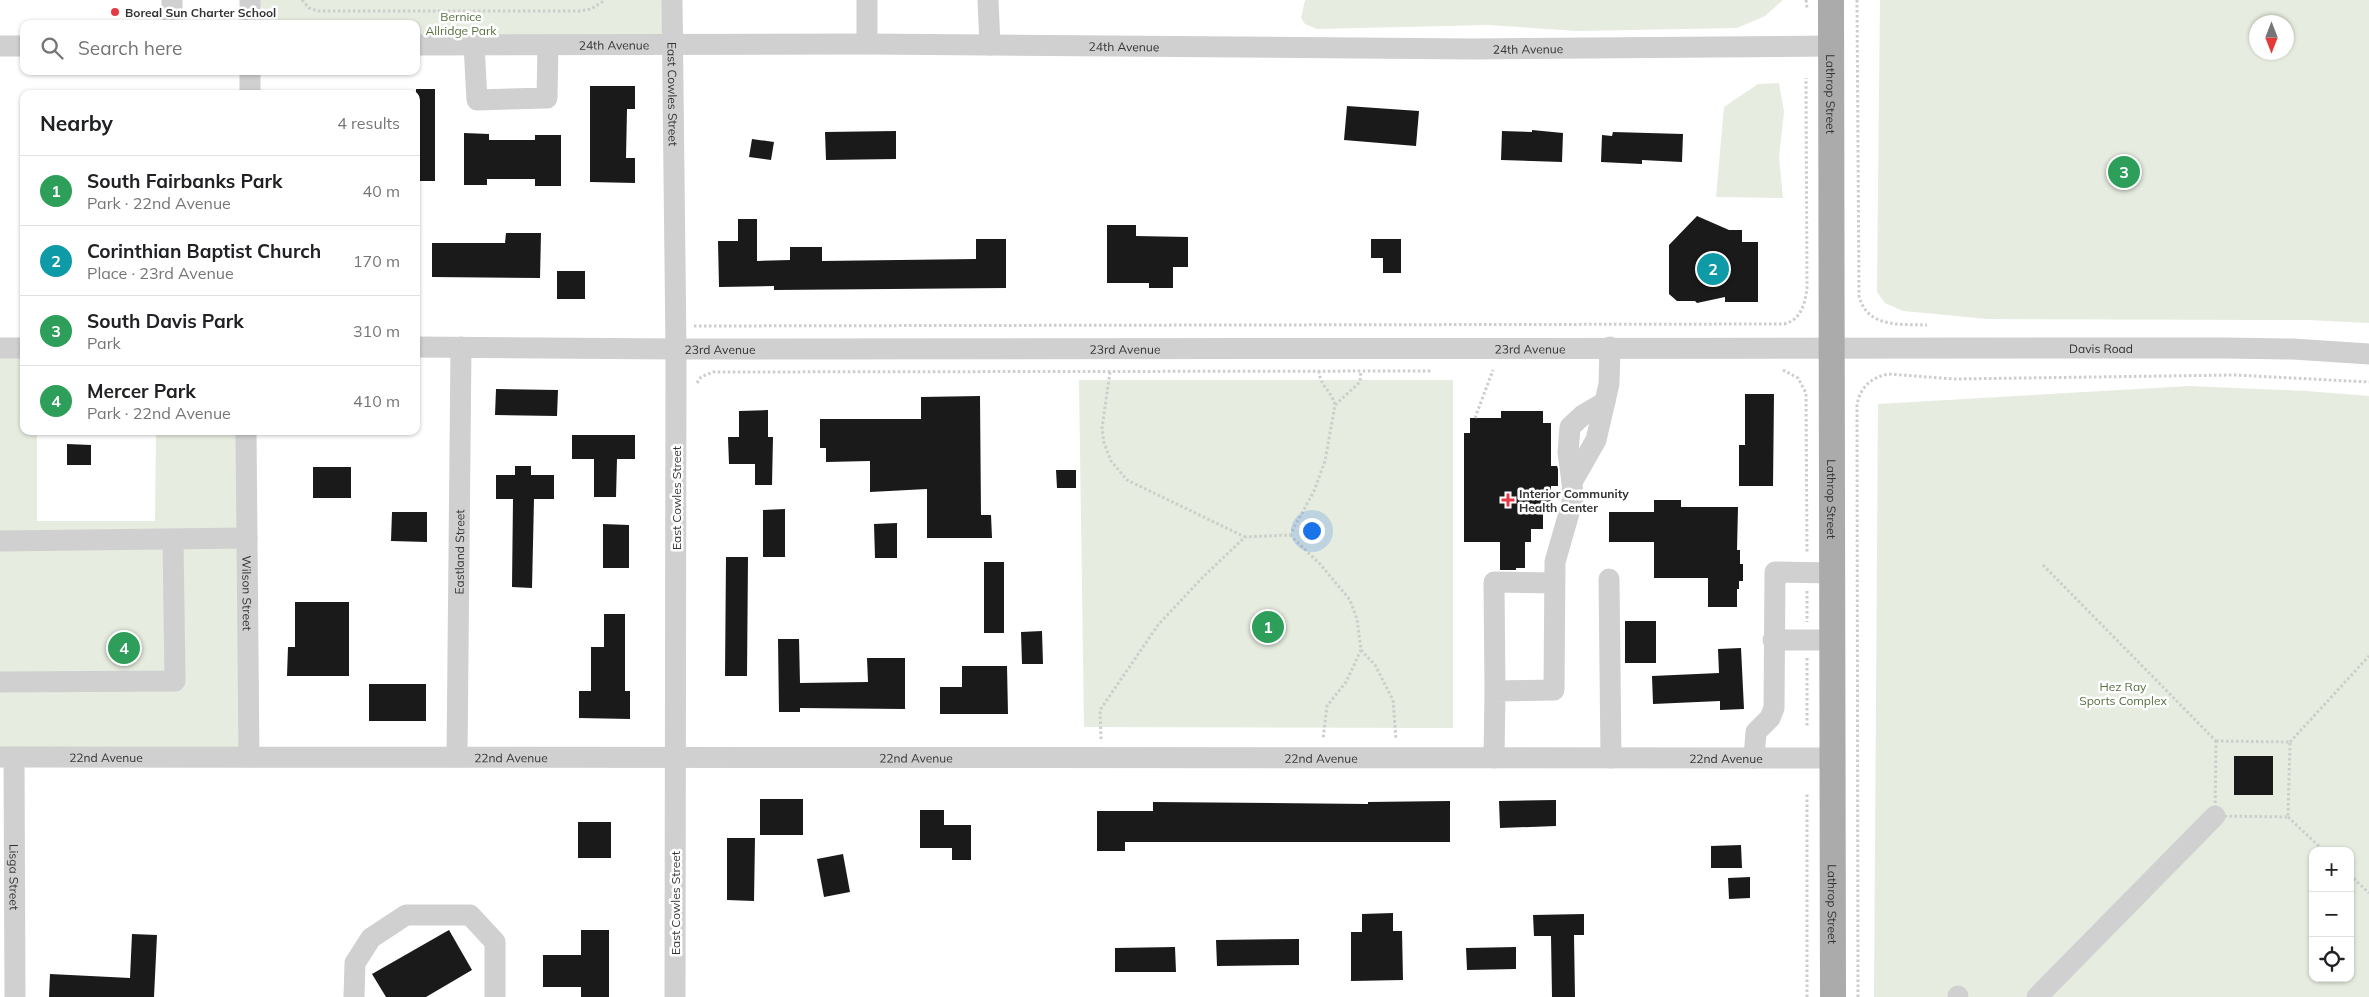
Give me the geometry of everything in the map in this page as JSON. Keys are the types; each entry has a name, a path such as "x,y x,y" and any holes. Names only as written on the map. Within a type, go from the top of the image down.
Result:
{"main road":[{"name":"Lathrop Street","path":"1832,0 1833,997"}],"street":[{"path":"172,0 172,20"},
{"path":"250,0 250,20"},
{"name":"East Cowles Street","path":"672,0 676,349 675,997"},
{"path":"867,0 868,44"},
{"path":"988,0 990,45"},
{"name":"24th Avenue","path":"420,45 868,44 1473,50 1832,46"},
{"path":"474,45 478,100 547,98 548,45"},
{"path":"0,46 20,46"},
{"path":"250,75 250,90"},
{"name":"23rd Avenue","path":"420,347 676,349 1610,347 1832,349"},
{"name":"Eastland Street","path":"456,757 461,347"},
{"path":"1495,691 1554,690 1555,562 1573,499 1572,482 1596,440 1609,384 1610,347"},
{"path":"0,348 20,348"},
{"name":"Davis Road","path":"1832,349 2225,348 2293,349 2369,354"},
{"name":"Wilson Street","path":"246,435 249,757"},
{"path":"0,541 247,538"},
{"path":"0,682 175,681 174,540"},
{"path":"1754,758 1756,732 1770,718 1774,708 1775,572 1832,573"},
{"path":"1609,579 1611,758"},
{"path":"1494,758 1494,582 1554,583"},
{"path":"1773,640 1832,640"},
{"name":"22nd Avenue","path":"7,757 1832,758"},
{"name":"Lisga Street","path":"7,757 15,997"},
{"path":"2037,997 2215,816"},
{"path":"354,997 355,963 371,938 406,915 470,915 495,942 495,997"}],"path":[{"path":"302,0 309,8 318,11 580,11 591,9 605,0"},
{"path":"1857,0 1857,253 1859,296 1863,310 1880,322 1927,325"},
{"path":"694,326 1791,323 1803,310 1806,288 1806,78"},
{"path":"1483,370 1502,370"},
{"path":"1475,418 1492,370"},
{"path":"1777,370 1793,372 1806,389 1807,727"},
{"path":"1290,535 1314,491 1325,461 1335,405 1333,398 1320,380 1319,371"},
{"path":"1335,405 1360,382 1361,371"},
{"path":"696,388 702,377 713,372 1436,371"},
{"path":"1110,372 1102,428 1104,443 1111,461 1127,480 1245,537 1290,535 1320,564 1350,600 1357,619 1361,650 1346,682 1327,706 1320,758"},
{"path":"1858,997 1857,404 1861,390 1874,378 1889,374 1954,379 2235,374 2369,382"},
{"path":"1102,758 1100,710 1158,625 1202,578 1245,537"},
{"path":"2043,565 2216,741 2290,742"},
{"path":"1361,650 1376,665 1393,700 1397,758"},
{"path":"2288,817 2290,742 2369,656"},
{"path":"2216,741 2215,816 2288,817 2320,847"},
{"path":"1807,997 1808,794"},
{"path":"2354,879 2369,893"}],"green space":[{"name":"Bernice Allridge Park","path":"250,0 672,0 672,45 420,45 420,20 250,20"},
{"path":"1305,0 1782,1 1765,16 1737,28 1577,31 1488,25 1317,29 1305,24 1301,18"},
{"path":"1880,0 2369,0 2369,323 2307,320 1988,319 1903,311 1885,303 1877,292"},
{"path":"1779,83 1784,112 1779,157 1783,198 1716,197 1724,107 1758,84"},
{"path":"0,348 20,348 20,435 37,435 37,521 155,521 156,435 246,435 249,757 0,757"},
{"path":"1079,380 1453,380 1453,728 1084,727"},
{"name":"Hez Ray Sports Complex","path":"2190,386 2307,391 2369,396 2369,997 1874,997 1878,404"}],"building":[{"path":"590,86 635,86 635,109 627,109 626,158 635,158 635,183 590,182"},
{"path":"435,89 435,181 420,181 420,90 416,90"},
{"path":"1347,106 1419,111 1416,146 1344,140"},
{"path":"1532,130 1563,133 1562,162 1501,160 1502,131 1532,132"},
{"path":"896,131 896,159 826,160 825,132"},
{"path":"1613,132 1683,134 1682,162 1642,160 1642,164 1601,162 1602,135 1612,136"},
{"path":"464,133 489,134 489,140 535,140 535,135 561,135 561,186 535,186 535,179 487,179 487,185 464,185"},
{"path":"752,139 774,142 771,160 749,157"},
{"path":"1697,216 1729,230 1742,230 1742,242 1758,242 1758,302 1725,302 1725,297 1697,303 1695,301 1677,301 1669,294 1669,245"},
{"path":"738,219 757,219 757,261 790,260 790,247 822,247 822,261 976,259 976,239 1006,239 1006,288 774,290 774,286 719,287 718,241 738,241"},
{"path":"1107,225 1136,225 1136,236 1188,237 1188,267 1173,267 1173,288 1149,288 1149,283 1107,283"},
{"path":"506,233 541,233 540,278 432,277 432,243 505,243"},
{"path":"1371,239 1401,239 1401,273 1383,273 1383,258 1371,258"},
{"path":"557,271 585,271 585,299 557,299"},
{"path":"496,389 558,390 557,416 495,415"},
{"path":"1745,394 1774,394 1773,486 1739,486 1739,445 1745,445"},
{"path":"980,396 981,515 991,515 992,538 927,538 927,489 870,492 870,461 826,462 826,448 820,448 820,419 921,419 921,397"},
{"path":"768,410 768,437 773,437 772,485 755,485 755,464 729,464 728,437 739,437 739,411"},
{"name":"Interior Community Health Center","path":"1501,411 1543,411 1543,423 1551,423 1551,466 1557,466 1558,469 1558,486 1551,486 1551,513 1543,513 1543,529 1531,529 1531,542 1525,542 1525,568 1516,568 1516,570 1500,570 1500,542 1464,542 1464,433 1470,433 1470,418 1501,418"},
{"path":"572,435 635,435 635,459 617,459 616,497 594,497 594,459 572,459"},
{"path":"67,444 91,445 91,465 67,465"},
{"path":"515,466 531,466 531,475 554,475 554,499 534,499 532,588 512,587 513,499 496,499 496,475 515,475"},
{"path":"313,467 351,467 351,498 313,498"},
{"path":"1056,470 1076,470 1076,488 1057,488"},
{"path":"1654,500 1681,500 1681,507 1738,507 1737,550 1740,550 1740,564 1743,564 1743,581 1739,581 1739,589 1737,589 1737,607 1708,607 1708,578 1654,578 1654,542 1609,542 1609,512 1654,512"},
{"path":"785,509 785,557 763,557 763,510"},
{"path":"392,512 427,512 427,542 391,541"},
{"path":"897,523 897,558 875,558 874,524"},
{"path":"603,524 629,525 629,568 603,568"},
{"path":"726,557 748,557 747,676 725,676"},
{"path":"984,562 1004,562 1004,633 984,633"},
{"path":"295,602 349,602 349,676 287,676 288,647 295,647"},
{"path":"604,614 625,614 625,691 630,691 630,719 579,718 579,691 591,691 591,647 604,647"},
{"path":"1625,621 1656,621 1656,663 1625,663"},
{"path":"1042,631 1043,664 1022,664 1021,632"},
{"path":"778,639 799,639 800,683 868,682 867,658 905,658 905,709 800,708 800,712 779,712"},
{"path":"1741,648 1744,709 1720,710 1720,701 1653,704 1652,676 1719,673 1718,649"},
{"path":"962,666 1007,666 1008,714 940,714 940,687 962,687"},
{"path":"369,684 426,684 426,721 369,721"},
{"path":"2234,756 2273,756 2273,795 2234,795"},
{"path":"760,799 803,799 803,835 760,835"},
{"path":"1556,800 1556,826 1500,828 1499,801"},
{"path":"1450,801 1450,842 1125,842 1125,851 1097,851 1097,811 1153,811 1153,802 1368,804 1368,802"},
{"path":"920,810 944,810 944,825 971,825 971,860 952,860 952,848 920,848"},
{"path":"578,822 611,822 611,858 578,858"},
{"path":"727,838 755,838 754,901 727,900"},
{"path":"1741,845 1742,868 1711,868 1711,846"},
{"path":"843,854 850,892 824,897 817,859"},
{"path":"1750,877 1750,898 1729,899 1728,878"},
{"path":"1393,913 1393,931 1402,931 1403,980 1351,981 1351,932 1362,932 1362,914"},
{"path":"1584,914 1584,935 1574,935 1575,997 1552,997 1551,936 1534,936 1533,915"},
{"path":"449,930 472,970 426,997 386,997 372,974"},
{"path":"581,930 609,930 609,997 581,997 581,987 543,987 543,955 581,955"},
{"path":"132,934 157,935 154,997 49,997 50,974 130,978"},
{"path":"1299,939 1299,965 1217,966 1216,940"},
{"path":"1175,947 1176,972 1115,972 1115,948"},
{"path":"1516,947 1516,969 1467,970 1466,948"}],"place":[{"name":"Boreal Sun Charter School","path":"115,12"},
{"name":"South Davis Park","path":"2124,172"},
{"name":"Corinthian Baptist Church","path":"1713,269"},
{"name":"Interior Community Health Center","path":"1508,500"},
{"name":"South Fairbanks Park","path":"1268,627"},
{"name":"Mercer Park","path":"124,648"}]}
